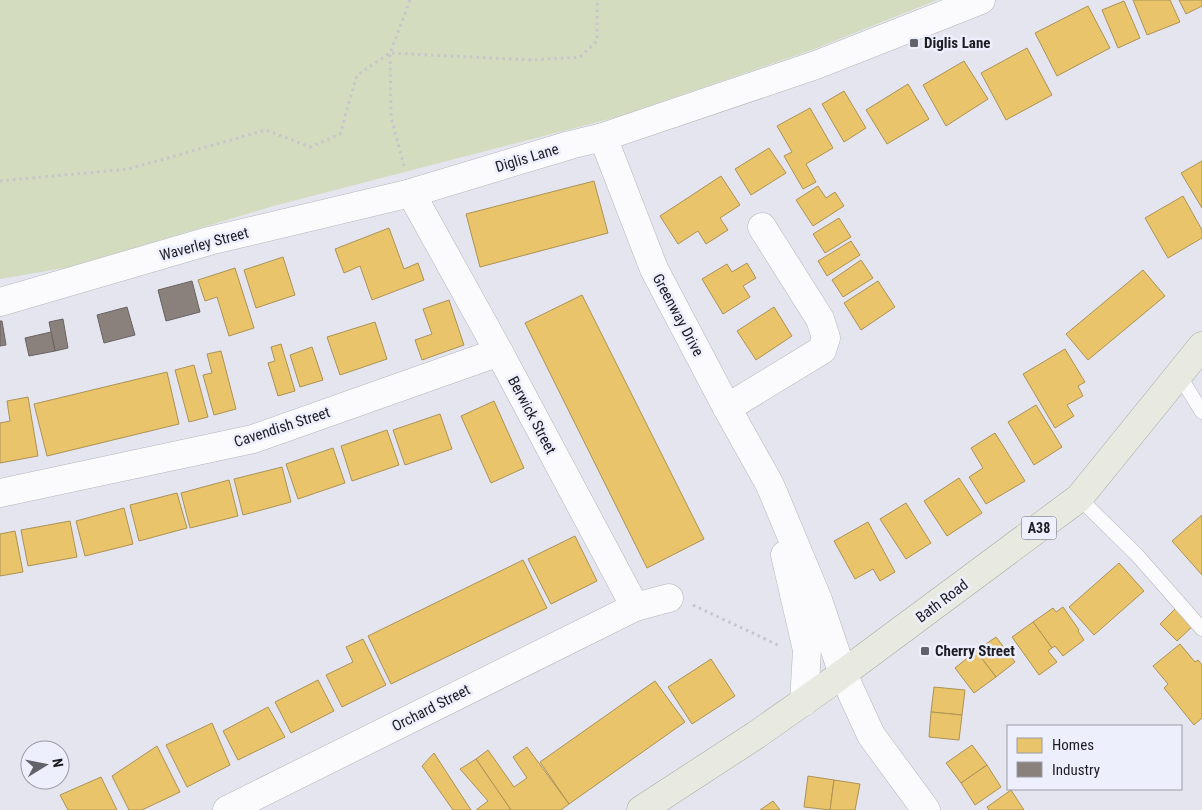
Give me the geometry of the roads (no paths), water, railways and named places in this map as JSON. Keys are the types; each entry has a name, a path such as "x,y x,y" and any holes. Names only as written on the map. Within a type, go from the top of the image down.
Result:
{"main road":[{"name":"Bath Road","path":"641,810 804,702 1079,498 1202,346"}],"street":[{"name":"Diglis Lane","path":"410,193 570,145 603,137 816,65 981,0"},
{"name":"Greenway Drive","path":"603,137 654,269 770,486 818,600 843,674"},
{"name":"Waverley Street","path":"0,302 209,242 410,193"},
{"name":"Berwick Street","path":"410,193 499,352 635,607"},
{"path":"727,408 822,350 826,338 820,319 762,227"},
{"name":"Cavendish Street","path":"0,493 253,439 499,352"},
{"name":"Greenway Drive","path":"770,486 807,650 804,702"},
{"path":"635,607 669,598"},
{"name":"Orchard Street","path":"227,810 635,607"},
{"path":"843,674 875,740 926,810"}],"lane":[{"path":"1179,375 1202,412"},
{"path":"1079,498 1137,556 1202,629"}],"place":[{"name":"Diglis Lane","path":"914,43"},
{"name":"Cherry Street","path":"925,651"}]}
